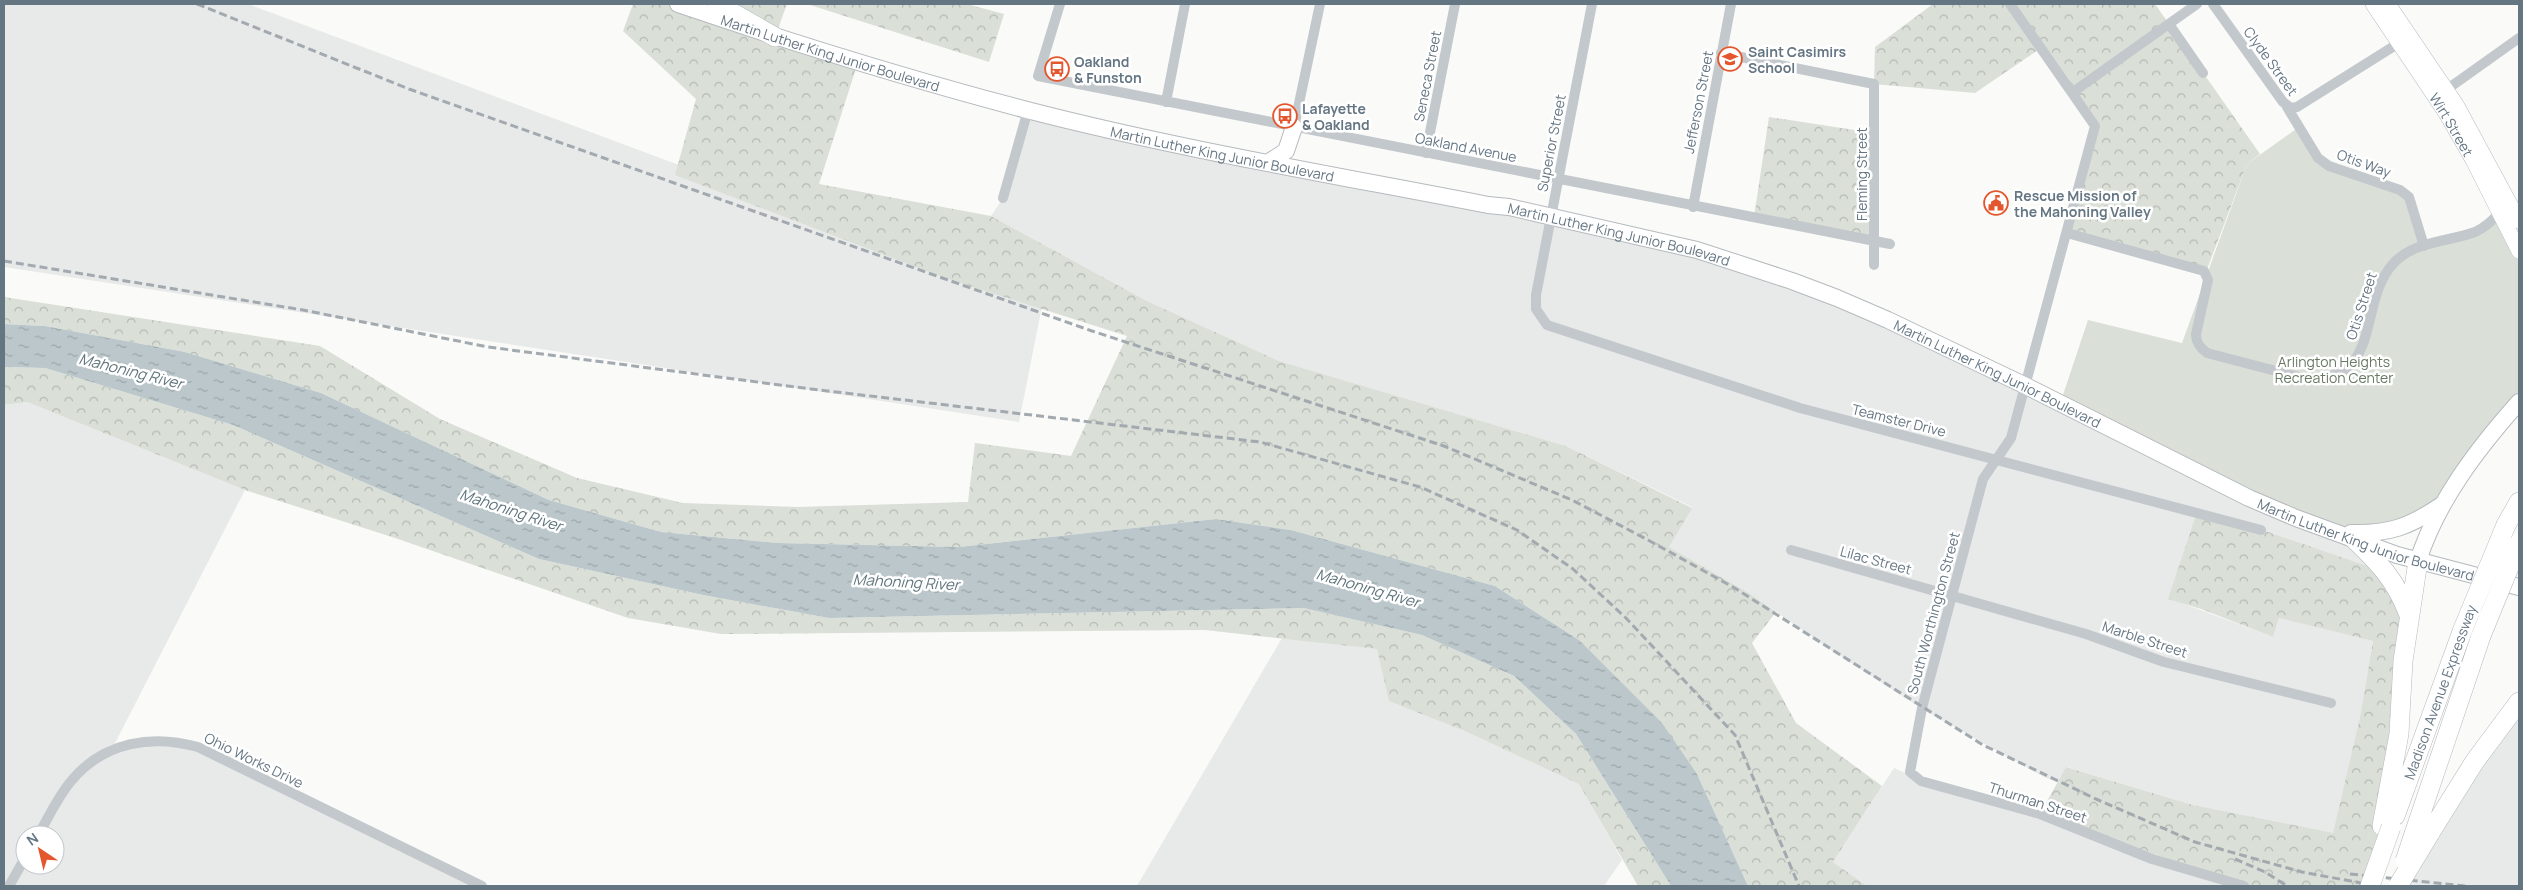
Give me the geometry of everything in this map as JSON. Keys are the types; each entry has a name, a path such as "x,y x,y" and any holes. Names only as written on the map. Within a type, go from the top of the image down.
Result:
{"highway":[{"path":"717,4 775,37"},
{"name":"Madison Avenue Expressway","path":"2369,886 2386,826 2463,629 2506,525 2519,502"},
{"path":"2346,536 2388,573 2399,590 2409,615"},
{"name":"Madison Avenue Expressway","path":"2422,834 2481,636 2519,542"},
{"path":"2386,826 2399,734 2403,661 2418,561"},
{"path":"2398,886 2422,834 2519,702"}],"main road":[{"name":"Martin Luther King Junior Boulevard","path":"678,4 868,66 1028,110 1269,162 1551,216 1673,244 1792,281 1888,320 2026,386 2249,498 2346,536 2418,561 2519,587"},
{"name":"Wirt Street","path":"2373,4 2450,121 2473,160 2510,206 2519,251"},
{"name":"Wirt Street","path":"2388,4 2446,90 2484,153 2519,221"},
{"path":"1269,162 1286,151 1294,127"},
{"path":"2505,418 2519,394"},
{"path":"2418,561 2425,540 2442,504 2505,418 2519,402"},
{"path":"2346,536 2398,529 2412,524 2442,504"}],"street":[{"name":"Oakland Avenue","path":"1060,4 1038,76 1693,207 1890,244"},
{"path":"1166,102 1185,4"},
{"path":"1294,127 1320,4"},
{"name":"Seneca Street","path":"1426,153 1455,4"},
{"name":"Superior Street","path":"1539,316 1536,295 1592,4"},
{"name":"Jefferson Street","path":"1693,207 1731,4"},
{"name":"South Worthington Street","path":"1914,777 1910,772 1910,765 1922,709 1983,479 2011,438 2095,126 2010,4"},
{"path":"2073,92 2198,4"},
{"name":"Clyde Street","path":"2213,4 2289,108"},
{"path":"2169,24 2202,73"},
{"path":"2446,90 2519,38"},
{"path":"2289,108 2297,107 2399,43"},
{"name":"Fleming Street","path":"1721,54 1874,84 1874,265"},
{"name":"Otis Way","path":"2289,108 2318,158 2329,166 2400,190 2409,197 2424,246"},
{"path":"1003,198 1028,110"},
{"name":"Otis Street","path":"2067,233 2204,271 2208,280 2196,334 2201,348 2207,353 2303,378 2316,379 2334,375 2354,360 2364,344 2387,272 2404,254 2424,246 2477,231 2510,206"},
{"name":"Teamster Drive","path":"1539,316 1554,329 1728,386 1840,419 2261,530"},
{"name":"Lilac Street","path":"1791,550 1953,595"},
{"name":"Marble Street","path":"1953,595 2086,634 2164,662 2331,703"},
{"name":"Ohio Works Drive","path":"44,825 62,794 84,768 112,750 130,743 165,740 198,747 482,886"},
{"name":"Thurman Street","path":"1914,777 1921,781 2040,814 2152,859 2244,886"},
{"path":"9,886 15,875"}],"shaded area":[{"path":"4,4 248,4 1043,301 1019,422 4,267"},
{"path":"1028,110 1487,205 1792,281 2353,538 2388,573 2242,523 2168,598 2273,637 2279,618 2373,641 2360,717 2333,834 2193,805 2067,767 2057,782 2044,777 1922,709 1828,648 1749,593 1669,547 1692,507 1566,446 1279,361 1147,301 991,216 1003,198"},
{"path":"27,402 245,490 112,749 181,742 482,886 4,886 4,405"},
{"path":"1282,638 1377,649 1390,701 1467,732 1580,784 1622,860 1604,886 1137,886"},
{"path":"2519,702 2519,886 2398,886"},
{"path":"1894,768 1914,777 2244,886 1867,886 1833,862"}],"green space":[{"path":"633,4 678,4 772,35 717,4 787,4 775,37 858,62 819,184 991,216 1147,301 1279,361 1566,446 1692,508 1669,547 1749,593 1776,612 1752,643 1796,723 1882,786 1833,862 1867,886 1748,886 1697,774 1579,640 1495,586 1291,530 1216,519 959,547 777,543 661,532 549,500 321,393 185,352 45,326 4,324 4,297 320,346 440,419 577,478 683,503 797,507 968,502 975,443 1071,456 1127,336 945,278 675,175 696,99 623,31"},
{"path":"807,4 967,4 1004,14 989,62"},
{"path":"1933,4 2155,4 2260,154 2247,164 2206,272 2067,233 2095,126 2041,48 1975,93 1874,84 1875,47"},
{"path":"1769,117 1874,133 1874,241 1754,217"},
{"name":"Arlington Heights Recreation Center","path":"2299,127 2318,158 2409,197 2424,246 2477,231 2494,219 2519,251 2519,394 2505,418 2428,514 2339,533 2060,404 2088,320 2182,343 2247,164"},
{"path":"4,367 45,368 233,425 539,559 703,595 829,618 1305,608 1422,635 1514,676 1576,734 1671,886 1638,886 1579,784 1467,732 1389,701 1377,649 1205,630 721,634 628,618 392,537 245,490 27,402 4,405"},
{"path":"2197,512 2242,523 2388,573 2404,603 2399,734 2369,886 2244,886 2040,814 2066,767 2193,805 2333,833 2360,717 2373,641 2279,618 2273,637 2201,609 2168,599"}],"water":[{"name":"Mahoning River","path":"4,324 45,326 185,352 321,393 549,500 661,532 777,543 959,547 1216,519 1291,530 1495,586 1579,640 1662,723 1697,774 1748,886 1671,886 1576,734 1514,676 1422,635 1304,608 829,618 703,595 539,559 233,425 45,368 4,367"}],"railway":[{"path":"197,4 409,89 1092,331 1444,446 1572,500 1648,540 1733,587 1983,745 2096,799 2195,842 2302,872 2377,886"},
{"path":"4,261 303,310 488,347 811,389 1260,442 1420,487 1517,530 1573,569 1626,618 1735,735 1799,886"},
{"path":"2235,859 2265,872 2287,886"},
{"path":"2350,874 2465,886"}],"place":[{"name":"Saint Casimirs School","path":"1730,59"},
{"name":"Oakland & Funston","path":"1057,69"},
{"name":"Lafayette & Oakland","path":"1285,116"},
{"name":"Rescue Mission of the Mahoning Valley","path":"1996,203"}]}
